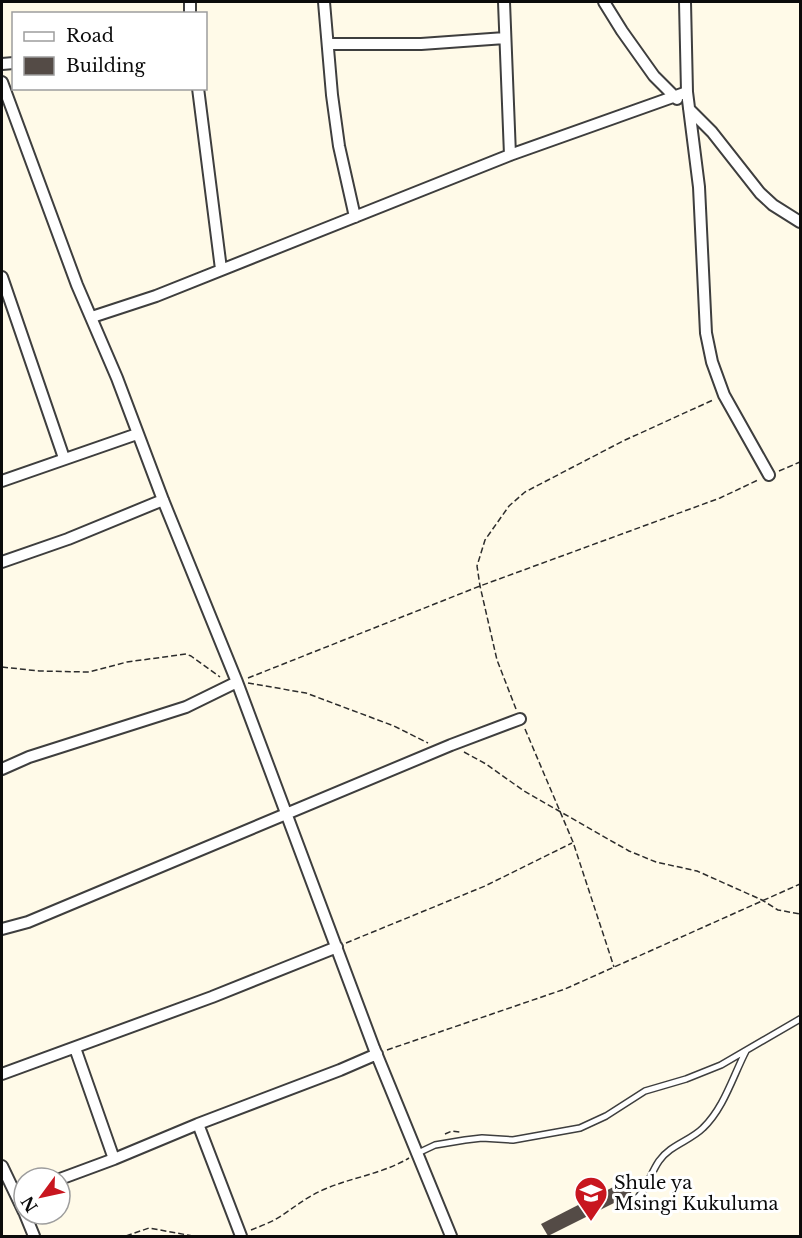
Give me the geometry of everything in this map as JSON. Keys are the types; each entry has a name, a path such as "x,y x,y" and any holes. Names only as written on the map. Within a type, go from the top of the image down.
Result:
{"street":[{"path":"324,2 339,146 355,217"},
{"path":"504,2 510,155"},
{"path":"604,2 654,76 729,152 760,194 801,222"},
{"path":"686,2 687,92 699,187 706,333 715,371 724,395 769,475"},
{"path":"328,44 399,45 505,38"},
{"path":"2,82 77,285 92,317 237,682 377,1054 451,1236"},
{"path":"198,90 221,269"},
{"path":"92,317 156,296 510,155 687,92"},
{"path":"2,277 64,458"},
{"path":"2,481 137,434"},
{"path":"2,562 68,539 163,500"},
{"path":"2,769 29,757 186,707 237,682"},
{"path":"2,930 28,922 287,813 520,719"},
{"path":"2,1074 285,969 337,947"},
{"path":"75,1048 114,1159"},
{"path":"72,1175 377,1054"},
{"path":"198,1124 241,1235"},
{"path":"2,1166 12,1182"}],"lane":[{"path":"418,1153 435,1145 465,1140 482,1138 513,1140 580,1128 606,1116 645,1091 686,1079 721,1065 801,1019"},
{"path":"635,1200 642,1194 660,1160 669,1150 702,1129 711,1119 747,1050"}],"path":[{"path":"614,967 562,813 520,719 497,660 477,566 484,540 515,500 525,492 623,441 724,395"},
{"path":"237,682 480,586 711,502 801,462"},
{"path":"2,667 89,672 127,662 186,654 220,678 306,693 394,726 415,738 466,753 562,813 629,851 656,862 697,871 762,900 778,910 801,914"},
{"path":"337,947 485,886 573,842"},
{"path":"377,1054 418,1037 565,989 801,884"},
{"path":"126,1236 149,1228 193,1236 241,1235 273,1220 297,1203 325,1189 384,1171 418,1153"}],"building":[{"path":"625,1181 632,1194 548,1236 541,1224"}],"place":[{"name":"Shule ya Msingi Kukuluma","path":"591,1222"}]}
